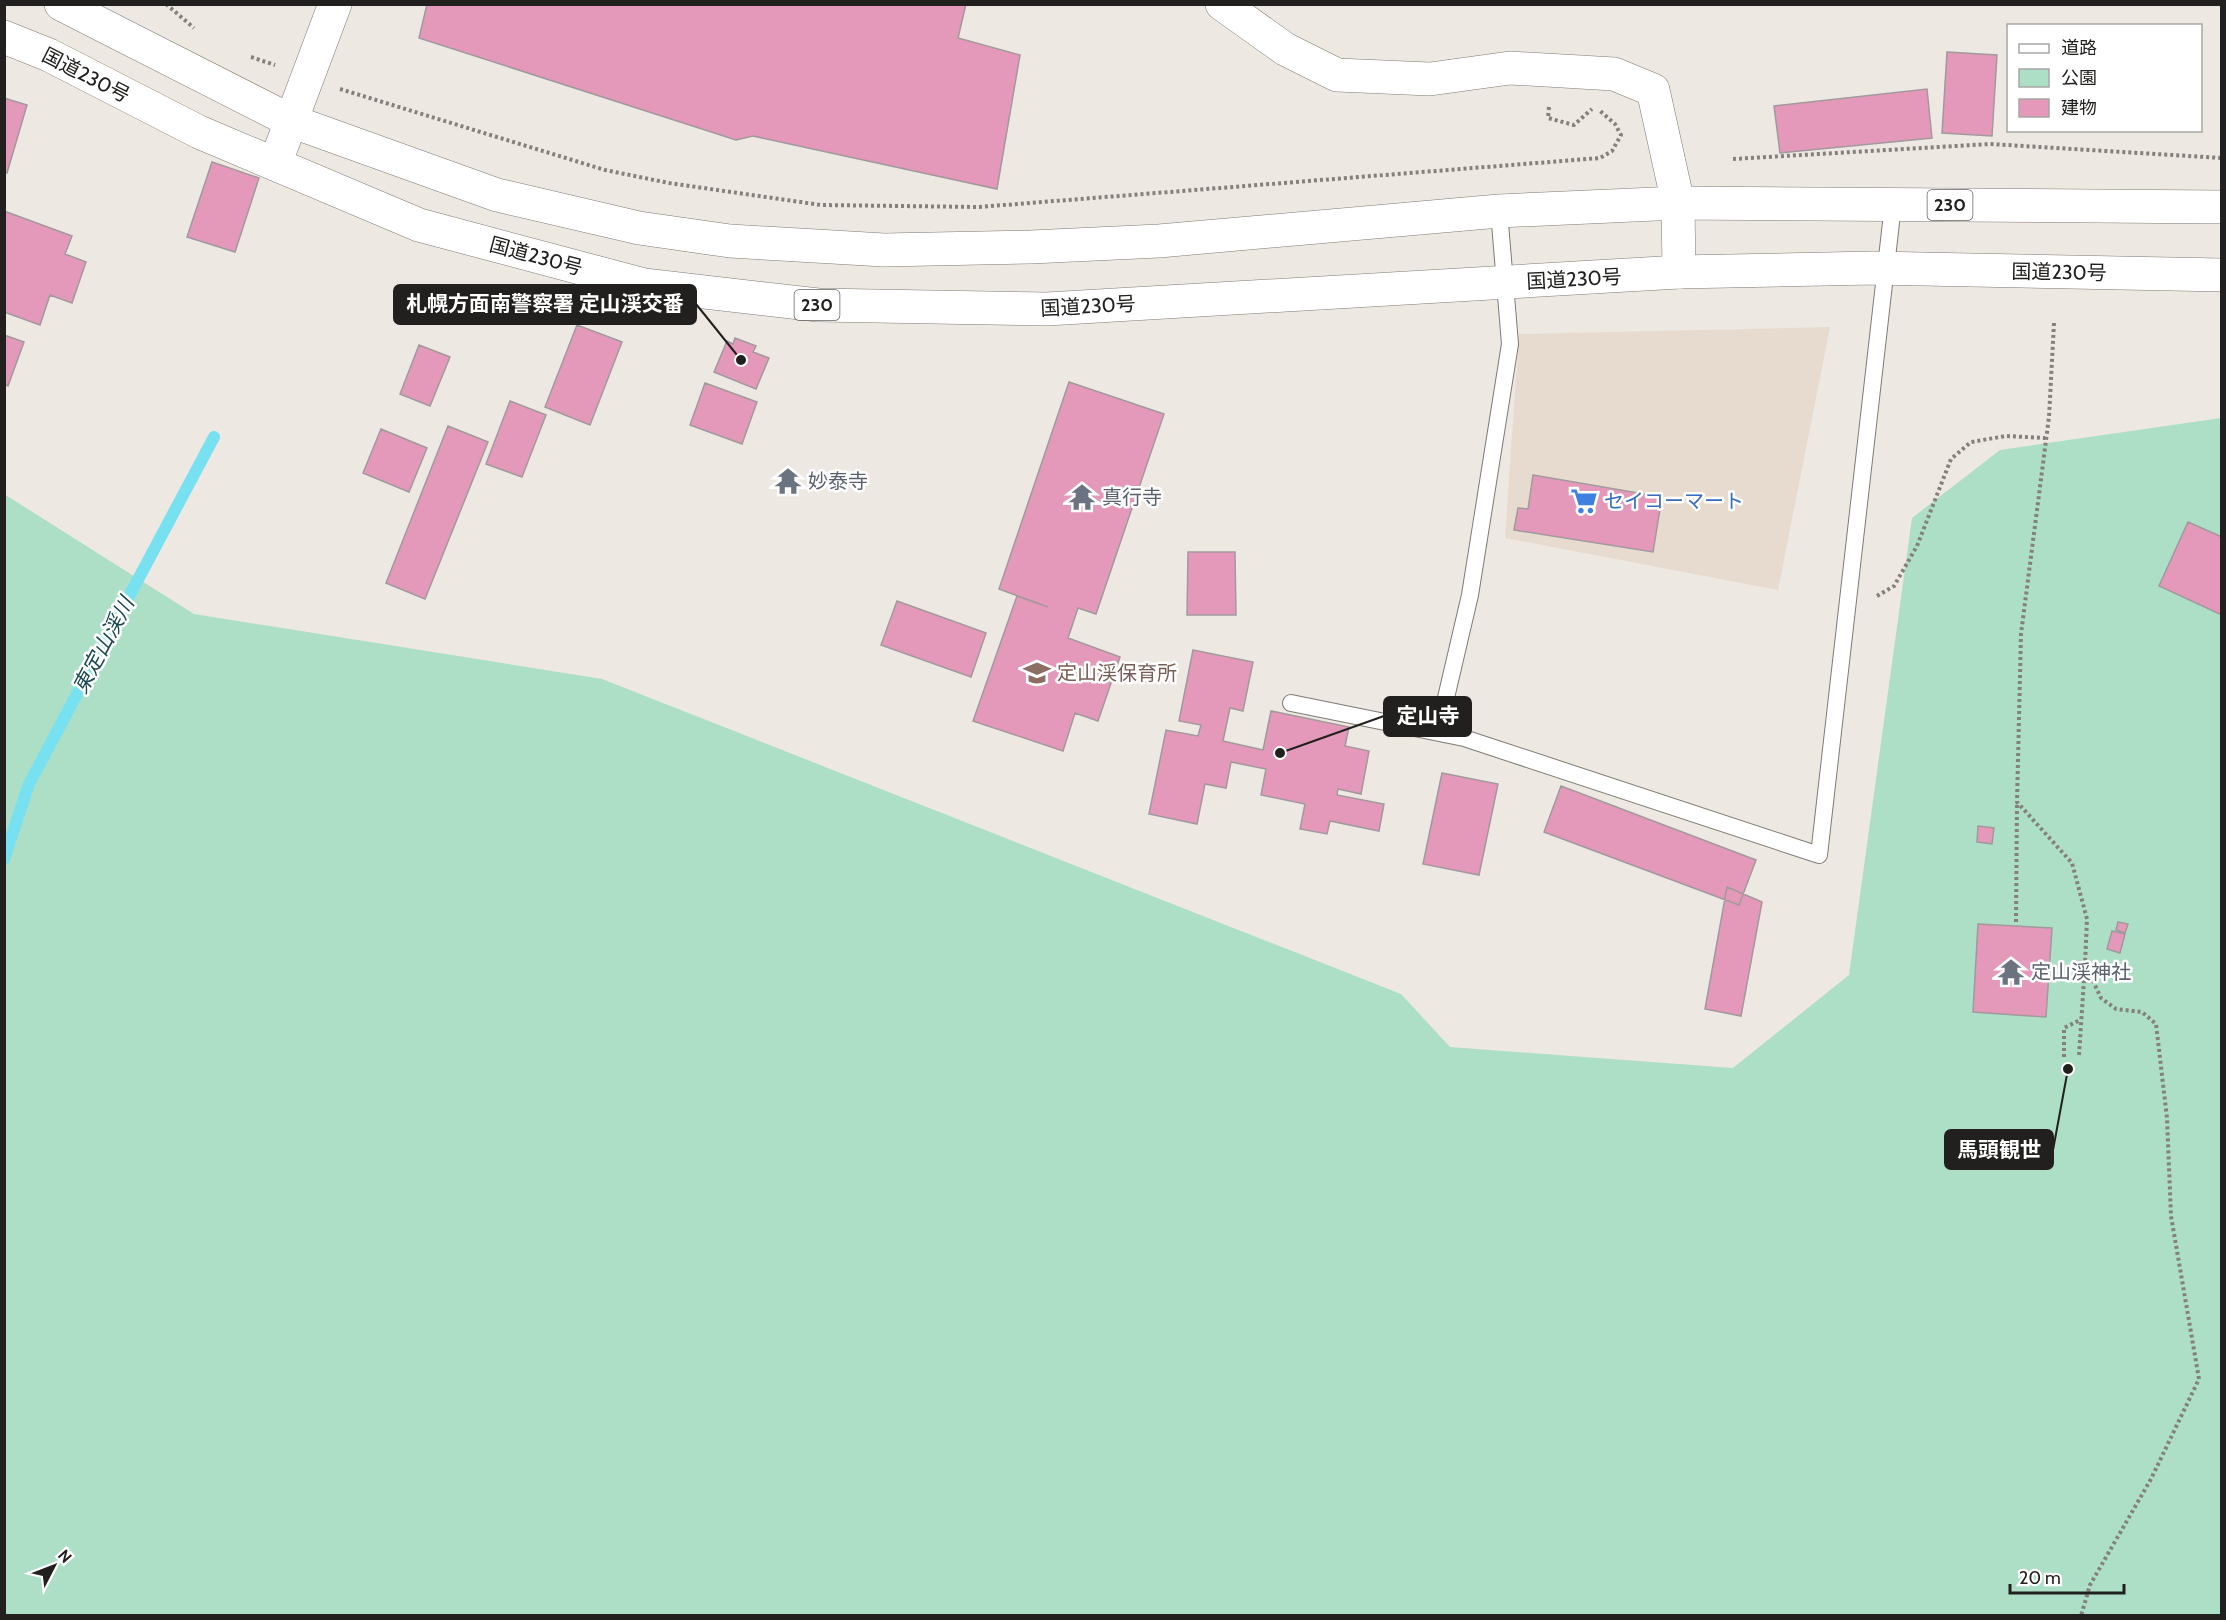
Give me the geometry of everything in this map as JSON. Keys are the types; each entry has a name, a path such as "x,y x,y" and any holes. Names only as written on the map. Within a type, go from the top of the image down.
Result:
{"main road":[{"name":"230","path":"61,4 291,121 497,195 639,228 730,241 884,250 1031,247 1159,241 1499,211 1678,203 2222,207"},
{"path":"275,164 334,4"},
{"path":"1222,4 1285,49 1337,75 1430,79 1510,68 1614,74 1653,90 1678,203 1680,272"},
{"name":"国道230号","path":"4,37 49,55 199,132 419,225 644,285 818,305 1047,309 1680,272 1885,269 2222,275"}],"lane":[{"path":"1291,703 1464,738 1819,855 1893,205"},
{"path":"1438,732 1470,595 1510,344 1499,211"}],"path":[{"path":"166,4 197,32"},
{"path":"242,54 279,65"},
{"path":"332,81 339,88 604,170 669,183 821,205 979,207 1600,158 1612,151 1621,135 1615,124 1586,100"},
{"path":"1548,118 1574,125 1596,106"},
{"path":"1732,159 1990,144 2222,158"},
{"path":"2016,922 2020,634 2049,417 2054,323"},
{"path":"1847,601 1870,600 1894,586 1917,546 1952,459 1971,442 2006,436 2045,438"},
{"path":"2017,802 2072,862 2087,919 2079,1055"},
{"path":"2081,1616 2090,1585 2151,1479 2199,1379 2171,1216 2167,1118 2156,1024 2142,1012 2116,1009 2101,998 2085,964"},
{"path":"2064,1057 2064,1028 2081,1020"}],"shaded area":[{"path":"1830,327 1778,590 1505,538 1519,334"}],"green space":[{"path":"2221,418 2221,1615 5,1615 4,494 194,614 602,679 1401,994 1450,1047 1733,1068 1849,975 1912,518 2000,450"}],"building":[{"path":"427,4 966,4 958,38 1020,55 997,189 753,136 736,140 419,38"},
{"path":"1947,52 1997,55 1992,136 1942,133"},
{"path":"1927,89 1932,138 1780,153 1774,106"},
{"path":"4,98 27,105 7,173 4,172"},
{"path":"212,162 259,178 235,252 187,237"},
{"path":"4,211 72,236 65,254 86,262 72,303 50,295 40,325 4,312"},
{"path":"577,325 622,342 590,425 545,407"},
{"path":"4,335 24,342 8,386 4,384"},
{"path":"735,338 756,346 753,352 769,358 756,389 714,372 727,341 733,344"},
{"path":"419,345 450,357 430,406 400,394"},
{"path":"1069,382 1164,414 1096,614 1078,608 1068,638 1120,657 1098,721 1075,713 1063,751 973,721 1017,596 1048,607 999,589"},
{"path":"705,383 757,402 742,444 690,425"},
{"path":"510,401 546,415 522,477 486,464"},
{"path":"448,426 488,442 425,599 386,583"},
{"path":"381,429 427,448 409,492 363,473"},
{"path":"1533,475 1662,497 1653,552 1514,530 1518,508 1528,509"},
{"path":"2188,522 2222,537 2222,615 2159,586"},
{"path":"1188,552 1235,552 1236,615 1187,615"},
{"path":"897,601 986,633 971,677 881,645"},
{"path":"1193,650 1253,662 1243,711 1230,708 1223,741 1263,750 1271,711 1349,727 1345,746 1369,751 1361,794 1338,789 1337,795 1384,804 1379,831 1330,821 1327,834 1300,829 1305,804 1261,795 1266,769 1231,762 1226,788 1205,784 1197,824 1149,814 1166,730 1198,736 1201,725 1179,721"},
{"path":"1442,773 1498,784 1479,875 1423,864"},
{"path":"1561,786 1756,860 1739,905 1544,832"},
{"path":"1978,826 1994,828 1992,844 1977,842"},
{"path":"1727,887 1762,902 1741,1016 1705,1009"},
{"path":"2118,922 2128,924 2125,933 2116,930"},
{"path":"1978,924 2052,928 2046,1017 1973,1012"},
{"path":"2112,931 2125,934 2120,953 2107,949"}],"waterway":[{"name":"東定山渓川","path":"4,859 29,784 214,437"}],"place":[{"name":"札幌方面南警察署 定山渓交番","path":"741,360"},
{"name":"妙泰寺","path":"788,481"},
{"name":"真行寺","path":"1082,497"},
{"name":"セイコーマート","path":"1584,501"},
{"name":"定山渓保育所","path":"1037,673"},
{"name":"定山寺","path":"1280,753"},
{"name":"定山渓神社","path":"2011,972"},
{"name":"馬頭観世","path":"2068,1069"}]}
